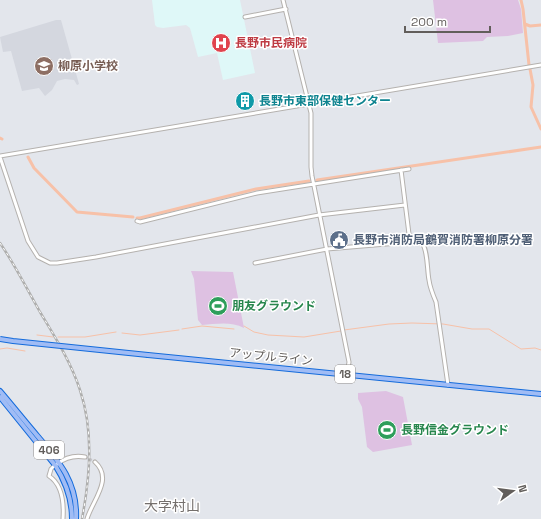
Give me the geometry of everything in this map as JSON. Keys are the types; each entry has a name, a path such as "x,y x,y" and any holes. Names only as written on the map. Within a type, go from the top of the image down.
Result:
{"highway":[{"name":"アップルライン","path":"0,339 541,394"},
{"name":"406","path":"0,391 57,463 71,484 74,493 76,519"},
{"name":"406","path":"0,397 57,463 68,488 72,519"}],"street":[{"path":"283,0 309,104 312,125 311,167 319,215 349,362 347,374"},
{"path":"245,18 286,9"},
{"path":"405,205 319,215 96,257 62,263 50,263 38,257 28,241 0,156 541,65"},
{"path":"137,221 140,222 257,192 408,169"},
{"path":"401,170 410,242"},
{"path":"255,263 327,249 410,242 422,243 425,248 431,291 436,302 448,384"},
{"path":"63,519 65,512 60,489 50,476 51,469 57,463 71,456 86,457"},
{"path":"87,519 101,489 103,477 101,467 95,462"}],"shaded area":[{"name":"長野市民病院","path":"152,0 240,0 255,73 223,80 217,53 198,57 190,28 186,25 163,28 155,25"},
{"path":"433,0 518,0 521,9 523,33 508,36 487,37 483,41 438,43"},
{"name":"柳原小学校","path":"56,20 61,20 79,84 77,85 74,80 65,79 57,81 52,90 45,96 39,88 22,91 11,51 3,52 0,37"},
{"name":"朋友グラウンド","path":"191,271 233,272 244,328 234,324 202,325 198,320 194,279"},
{"name":"長野信金グラウンド","path":"386,391 403,397 412,445 373,452 367,447 362,407 358,399 358,393"}],"waterway":[{"path":"521,0 529,65"},
{"path":"525,24 530,26 541,25"},
{"path":"530,69 533,85 531,107 541,129"},
{"path":"317,180 541,147"},
{"path":"28,157 34,168 77,212 133,217"},
{"path":"137,218 256,189 309,181"},
{"path":"344,330 389,324 443,324 472,329 489,329 521,349 535,348 541,350"},
{"path":"182,329 202,326 234,329"},
{"path":"244,326 254,332 268,335 304,337 341,331"},
{"path":"122,333 140,335 179,330"},
{"path":"58,337 85,337 116,332"},
{"path":"37,335 53,337"},
{"path":"0,349 7,348 25,351"}],"tunnel":[{"path":"85,457 95,462"}],"railway":[{"path":"0,243 16,268 62,350 80,390 89,438 89,470 82,519"}],"place":[{"name":"長野市民病院","path":"221,43"},
{"name":"柳原小学校","path":"44,66"},
{"name":"長野市東部保健センター","path":"245,101"},
{"name":"長野市消防局鶴賀消防署柳原分署","path":"339,240"},
{"name":"朋友グラウンド","path":"218,306"},
{"name":"長野信金グラウンド","path":"387,430"}],"district":[{"name":"大字村山","path":"172,506"}]}
